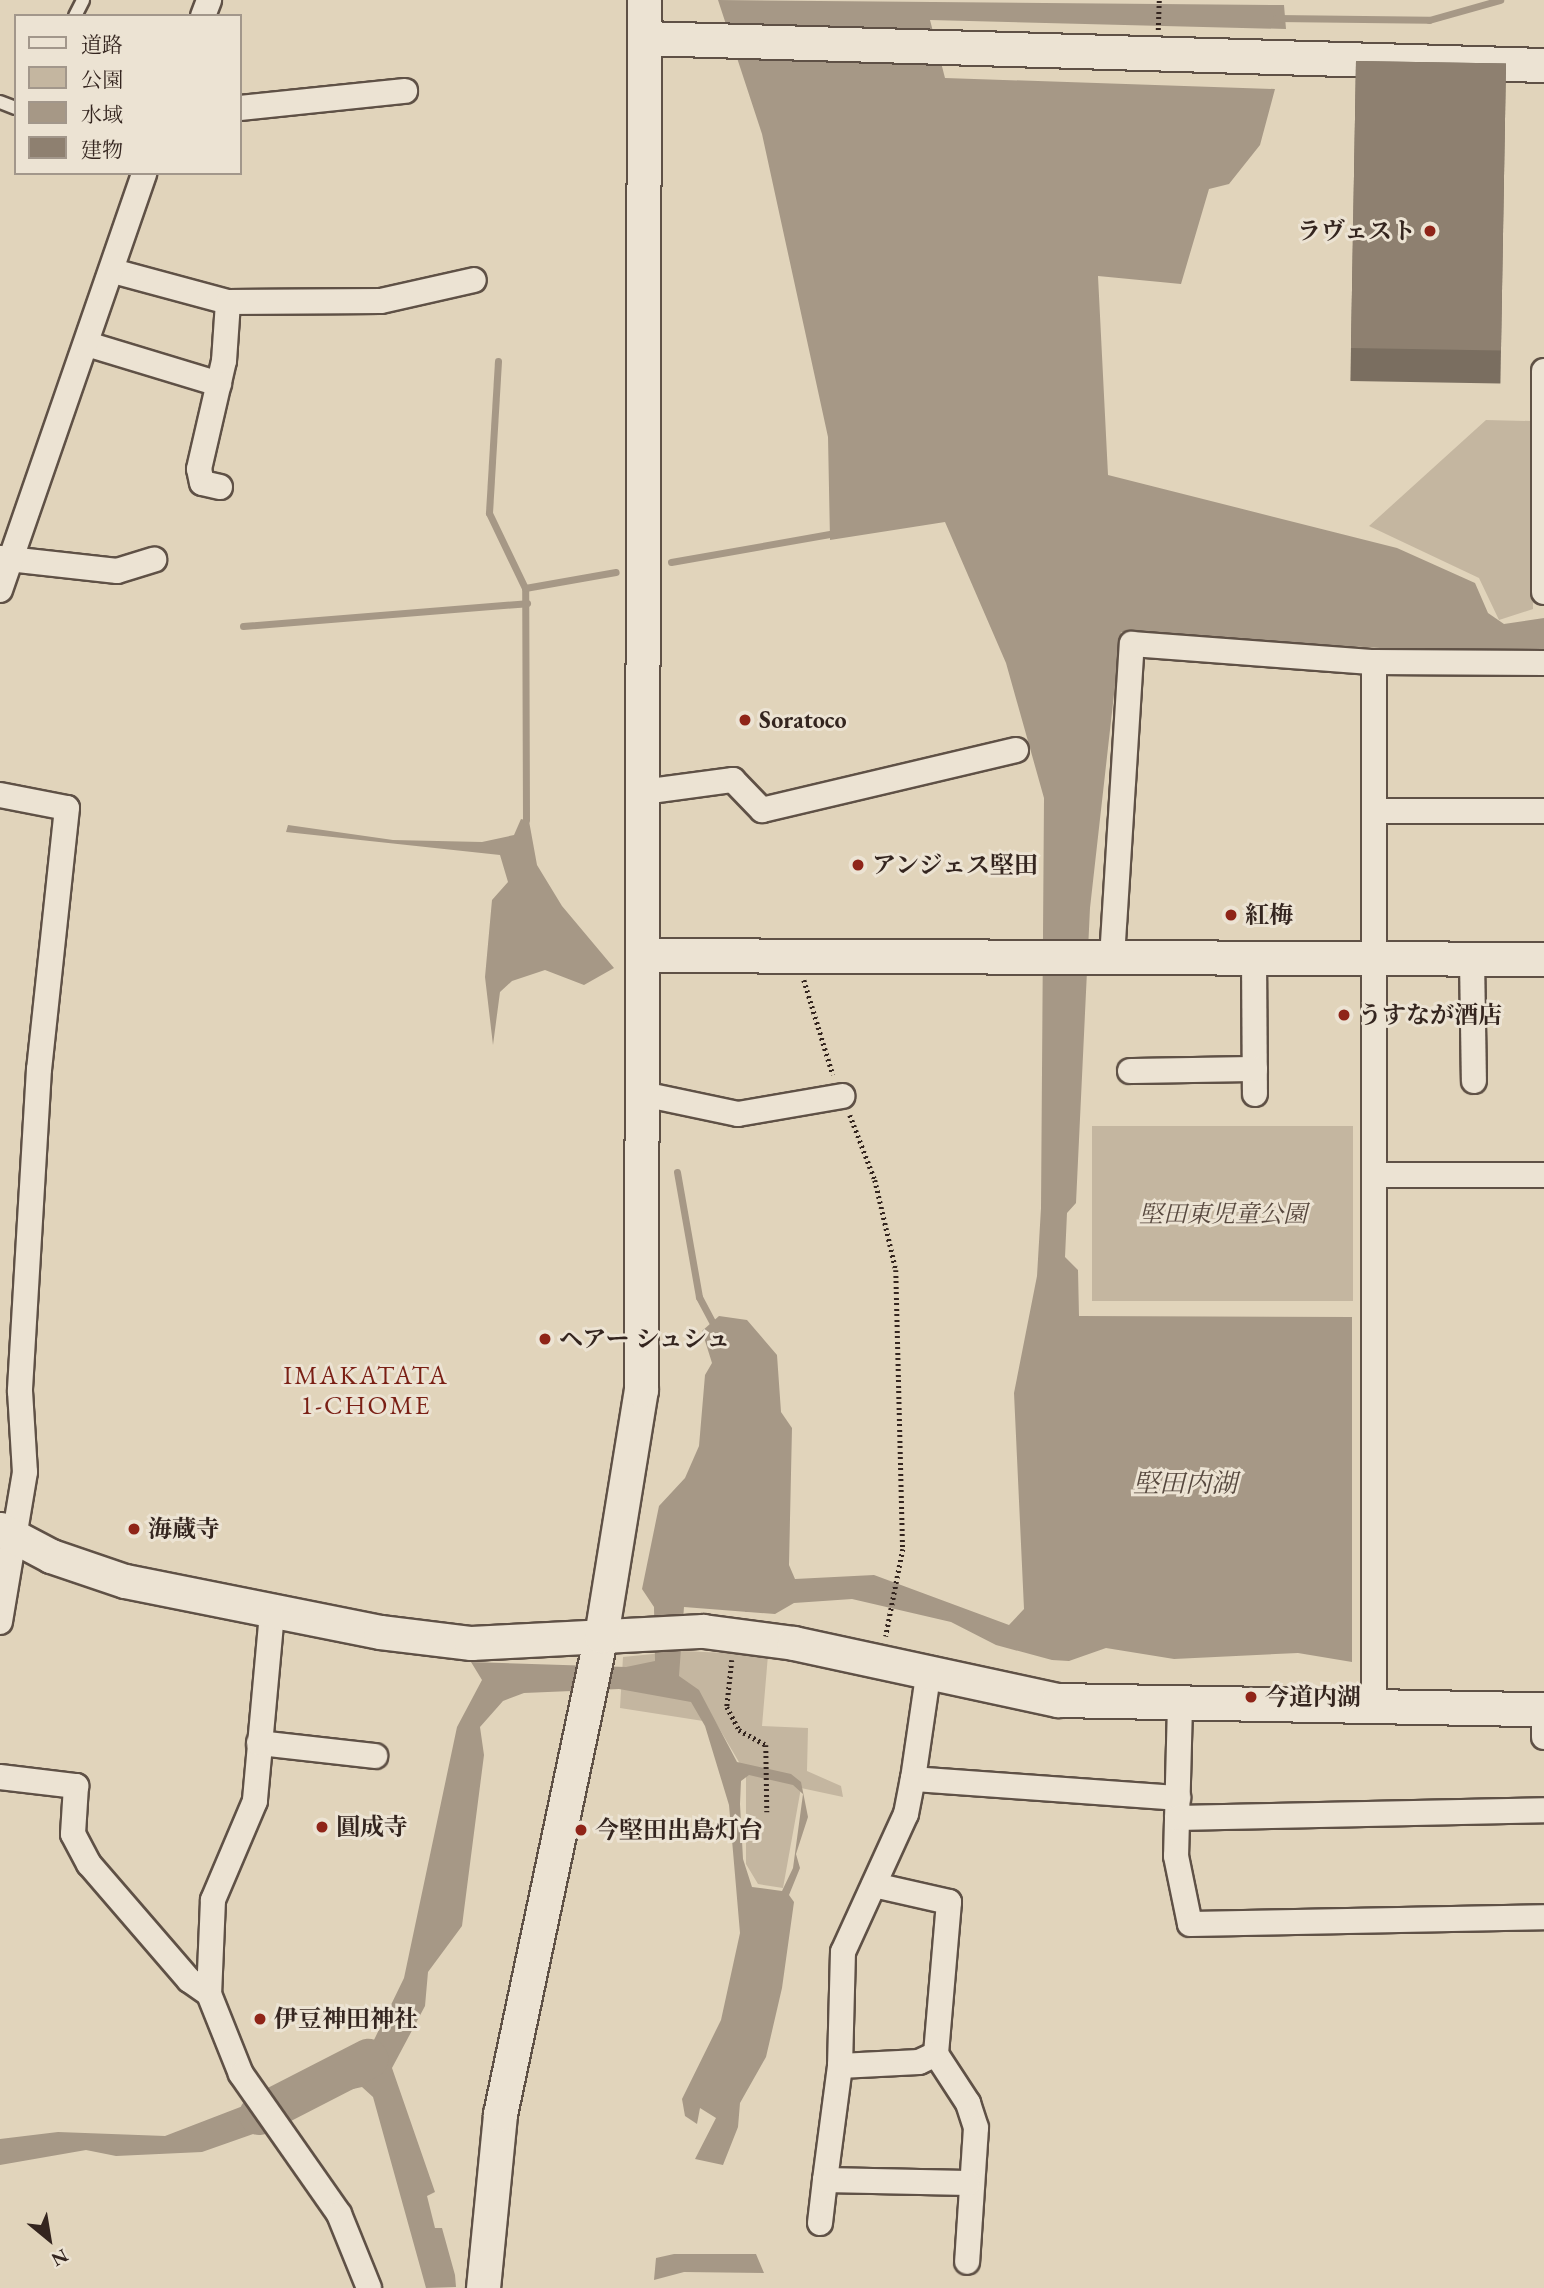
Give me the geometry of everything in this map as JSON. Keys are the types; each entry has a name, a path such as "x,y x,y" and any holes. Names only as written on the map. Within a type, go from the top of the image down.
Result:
{"street":[{"path":"482,2288 500,2114 598,1648 641,1390 644,0"},
{"path":"644,38 1544,65"},
{"path":"242,108 405,91"},
{"path":"0,590 5,559 87,344 143,175"},
{"path":"113,271 228,302 381,301 474,280"},
{"path":"220,487 202,483 198,469 219,384 228,302"},
{"path":"87,344 219,384"},
{"path":"1544,371 1544,592"},
{"path":"5,559 117,571 154,560"},
{"path":"1101,958 1132,644 1374,663 1544,663"},
{"path":"1374,663 1374,1707"},
{"path":"643,792 733,779 762,810 1016,750"},
{"path":"0,795 67,807 39,1069 20,1391 25,1472 7,1533 0,1622"},
{"path":"1374,811 1544,811"},
{"path":"643,955 1544,959"},
{"path":"1130,1071 1255,1082 1254,958"},
{"path":"1472,958 1474,1080"},
{"path":"643,1094 738,1114 842,1096"},
{"path":"1376,1175 1544,1175"},
{"path":"7,1533 125,1581 272,1613 471,1643 598,1648 651,1634 686,1632 739,1636 1058,1700 1544,1709"},
{"path":"272,1613 255,1801 213,1900 209,1994 255,2095 340,2214 369,2288"},
{"path":"820,2223 840,2066 843,1952 906,1814 928,1676"},
{"path":"1180,1704 1176,1856 1190,1924 1544,1917"},
{"path":"1544,1722 1544,1737"},
{"path":"259,1743 375,1756"},
{"path":"0,1777 76,1786 73,1834 89,1864 189,1980 209,1994"},
{"path":"913,1779 1177,1808 1544,1810"},
{"path":"874,1885 948,1902 936,2054 968,2103 976,2128 968,2183 967,2262"},
{"path":"840,2066 919,2062 936,2054"},
{"path":"825,2180 968,2183"}],"path":[{"path":"1158,1 1158,29"},
{"path":"803,956 809,1004 875,1180 896,1270 900,1578 889,1624"},
{"path":"739,1636 727,1707 739,1730 766,1745 764,1785 767,1812"}],"green space":[{"path":"1486,420 1531,421 1533,609 1499,620 1479,578 1369,526"},
{"name":"堅田東児童公園","path":"1092,1126 1353,1126 1353,1301 1092,1301"},
{"path":"683,1651 768,1655 762,1726 808,1728 807,1771 841,1786 843,1797 801,1788 783,1888 758,1884 746,1864 746,1774 716,1723 620,1708 623,1657"}],"water":[{"name":"堅田内湖","path":"718,0 1284,5 1286,29 930,20 945,78 1275,89 1260,145 1229,184 1209,189 1181,284 1098,276 1108,475 1397,548 1475,583 1488,613 1504,624 1544,618 1544,652 1445,652 1121,632 1090,908 1076,1203 1067,1213 1065,1257 1078,1270 1079,1316 1352,1317 1352,1662 1298,1653 1174,1659 1106,1648 1069,1661 1052,1660 996,1645 951,1622 852,1599 794,1603 775,1614 684,1607 679,1676 699,1690 737,1762 791,1774 801,1782 808,1817 796,1854 800,1868 789,1895 794,1902 782,1988 766,2057 740,2103 738,2127 723,2165 695,2159 716,2118 700,2108 697,2124 685,2116 682,2099 721,2020 740,1933 729,1805 705,1726 691,1702 619,1689 524,1693 503,1701 480,1727 484,1755 462,1926 428,1972 425,2006 392,2068 435,2192 427,2196 435,2228 442,2228 455,2275 456,2287 426,2288 373,2097 362,2087 326,2095 314,2074 321,2063 373,2042 404,1978 457,1727 482,1680 471,1662 626,1667 655,1661 654,1607 642,1589 659,1506 685,1478 699,1446 705,1375 712,1363 702,1331 719,1316 747,1320 777,1355 781,1412 792,1428 789,1565 795,1579 874,1575 1009,1625 1024,1609 1014,1393 1037,1276 1041,1208 1044,798 1006,663 945,522 830,540 828,437 762,134","holes":["749,1775 793,1785 803,1794 793,1868 782,1891 752,1887 743,1859 741,1781"]},
{"path":"521,819 529,821 537,865 562,906 614,968 584,985 545,970 512,981 500,992 493,1045 485,977 492,900 508,882 500,855 286,832 288,825 393,840 482,842 514,835"},
{"path":"305,2082 313,2098 256,2133 202,2152 116,2156 86,2150 0,2165 0,2139 58,2132 165,2136"},
{"path":"674,2254 756,2254 764,2273 684,2272 654,2280 656,2258"}],"building":[{"name":"ラヴェスト","path":"1356,61 1506,64 1501,351 1351,348"}],"waterway":[{"path":"1276,18 1429,20 1500,0"},
{"path":"498,361 489,513 525,588"},
{"path":"671,562 830,534"},
{"path":"526,820 525,588 616,572"},
{"path":"243,626 527,603"},
{"path":"677,1172 699,1297 716,1329"},
{"path":"259,2115 368,2059"}],"place":[{"name":"ラヴェスト","path":"1430,231"},
{"name":"Soratoco","path":"745,720"},
{"name":"アンジェス堅田","path":"858,865"},
{"name":"紅梅","path":"1231,915"},
{"name":"うすなが酒店","path":"1344,1015"},
{"name":"ヘアー シュシュ","path":"545,1339"},
{"name":"海蔵寺","path":"134,1529"},
{"name":"今道内湖","path":"1251,1697"},
{"name":"圓成寺","path":"322,1827"},
{"name":"今堅田出島灯台","path":"581,1830"},
{"name":"伊豆神田神社","path":"260,2019"}],"district":[{"name":"IMAKATATA 1-CHOME","path":"366,1391"}]}
